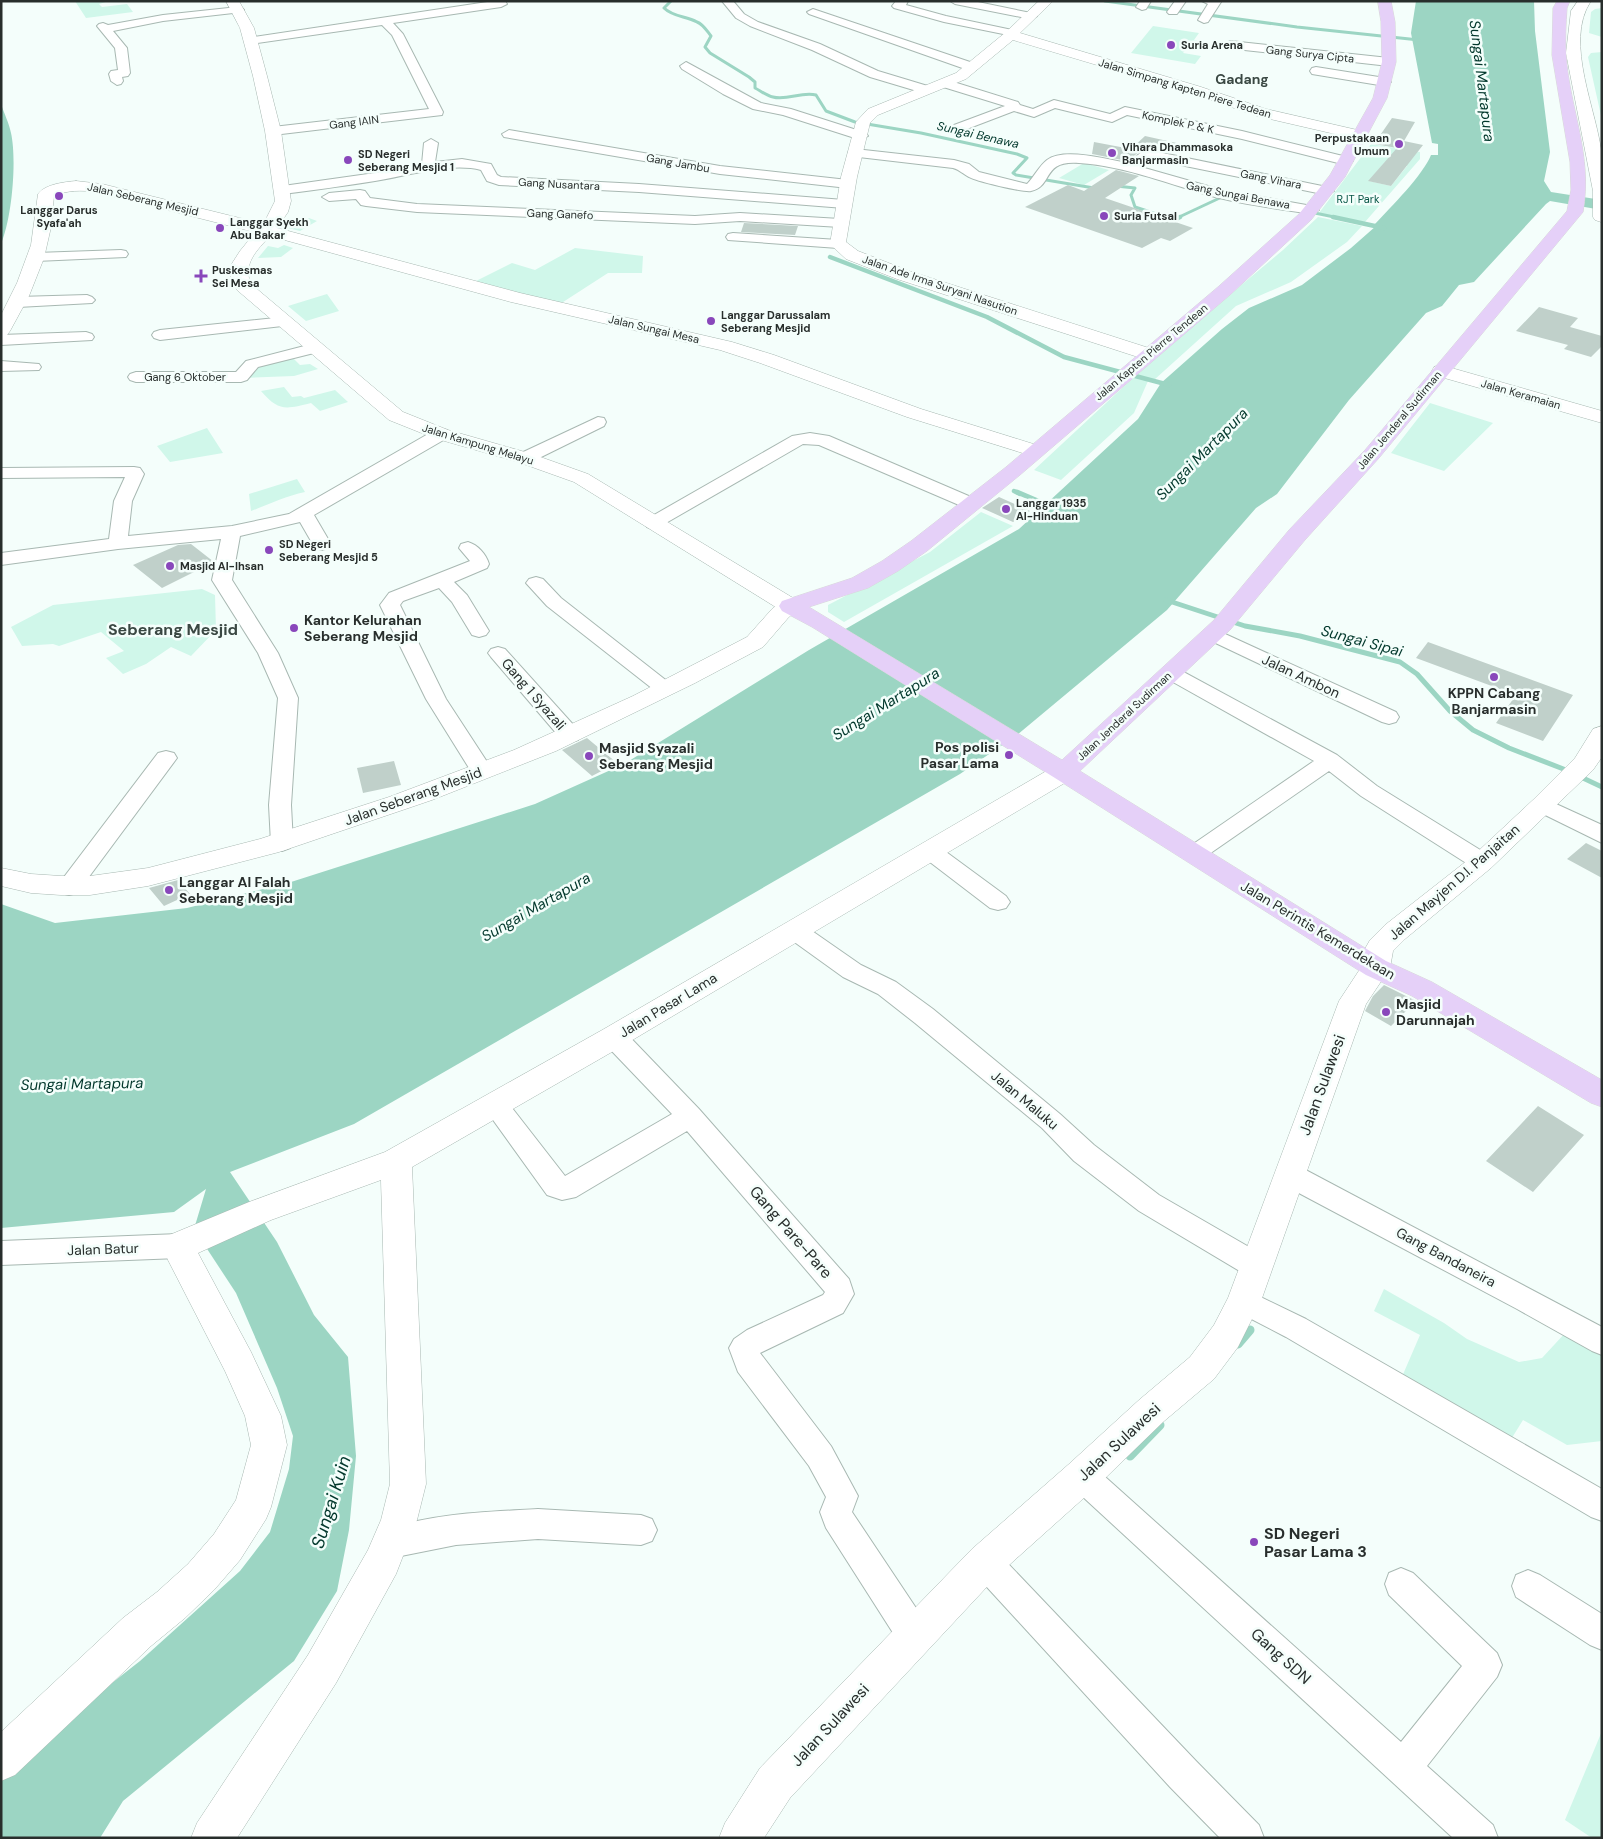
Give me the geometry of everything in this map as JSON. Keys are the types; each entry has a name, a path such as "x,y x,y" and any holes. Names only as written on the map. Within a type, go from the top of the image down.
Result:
{"main road":[{"path":"838,244 840,223 855,153 862,129 873,112 961,76 1012,34 1047,1"},
{"name":"Jalan Kapten Pierre Tendean","path":"790,606 860,583 890,566 919,546 1036,451 1225,290 1310,211 1327,191 1346,161 1362,135 1380,98 1389,62 1388,22 1384,1"},
{"path":"1564,1 1560,8 1559,55 1578,162 1577,205 1601,211 1573,53 1578,11 1585,1"},
{"path":"235,6 251,40 273,131 283,196 280,212 266,230"},
{"name":"Jalan Simpang Kapten Piere Tedean","path":"1012,34 1196,90 1262,114 1362,135"},
{"name":"Jalan Seberang Mesjid","path":"1,331 18,302 36,257 43,226 46,194 71,185 88,186 135,196 266,230"},
{"name":"Jalan Jenderal Sudirman","path":"1064,772 1223,622 1296,535 1372,454 1577,205"},
{"name":"Jalan Kampung Melayu","path":"266,230 243,258 237,274 238,280 260,302 396,416 441,434 525,458 580,478 790,606"},
{"name":"Jalan Sungai Mesa","path":"266,230 517,298 725,346 767,359 914,413 1036,451"},
{"name":"Jalan Ade Irma Suryani Nasution","path":"838,244 852,255 903,275 1148,354"},
{"name":"Jalan Keramaian","path":"1441,371 1602,416"},
{"name":"Jalan Seberang Mesjid","path":"1,877 23,883 69,887 148,879 282,843 440,789 570,735 665,689 755,642 764,636 779,614 790,606"},
{"name":"Jalan Perintis Kemerdekaan","path":"790,606 826,626 1064,772 1376,968 1422,989 1602,1095"},
{"name":"Jalan Mayjen D.I. Panjaitan","path":"1376,968 1380,947 1395,932 1482,862 1543,805 1575,773 1596,747 1602,734"},
{"name":"Jalan Pasar Lama","path":"191,1241 260,1211 396,1161 496,1106 1064,772"},
{"name":"Jalan Sulawesi","path":"746,1835 775,1783 985,1562 1082,1476 1151,1411 1202,1368 1226,1336 1244,1301 1258,1267 1353,1001 1376,968"},
{"path":"212,1838 322,1669 391,1543 408,1484 396,1161"},
{"path":"1,1761 137,1632 171,1606 202,1577 227,1547 253,1507 269,1445 263,1416 239,1363 184,1260 191,1241"}],"street":[{"path":"251,40 501,4 498,1"},
{"path":"727,1 740,16 754,24 816,47 874,74 927,90"},
{"path":"903,1 898,6 944,19 1012,34"},
{"path":"955,1 1031,16"},
{"path":"1173,12 1181,1"},
{"path":"1204,20 1215,2 1207,1"},
{"path":"117,81 115,74 124,73 121,48 104,28 235,6"},
{"path":"813,12 972,67"},
{"name":"Gang IAIN","path":"273,131 437,112 422,87 397,34 385,21"},
{"name":"Gang Surya Cipta","path":"1230,45 1389,62"},
{"path":"686,66 727,91 757,106 862,129"},
{"path":"1316,71 1385,82"},
{"name":"Komplek P & K","path":"944,83 1034,113 1054,104 1112,118 1125,111 1242,135 1346,161"},
{"path":"959,128 969,122 988,119 1012,107"},
{"name":"Gang Jambu","path":"509,134 720,170 848,184"},
{"path":"428,168 431,143"},
{"name":"Gang Sungai Benawa","path":"855,153 954,164 964,167 974,175 1028,188 1033,186 1051,164 1062,158 1080,159 1131,168 1211,192 1310,211"},
{"name":"Gang Vihara","path":"1131,168 1148,154 1327,191"},
{"name":"Gang Nusantara","path":"283,196 428,168 476,164 486,167 492,178 499,181 639,188 844,204"},
{"name":"Gang Ganefo","path":"283,196 360,194 366,202 417,208 695,220 740,217 840,223"},
{"path":"733,237 838,244"},
{"path":"36,257 121,254"},
{"path":"18,302 87,300"},
{"path":"160,335 285,322"},
{"path":"1,340 86,337"},
{"name":"Gang 6 Oktober","path":"136,377 241,377 252,364 316,348"},
{"path":"1,366 33,367"},
{"path":"525,458 598,422"},
{"path":"1,560 118,543 232,532 283,521 304,514 441,434"},
{"path":"653,523 798,440 805,438 823,440 972,504"},
{"path":"1,473 134,472 135,474 123,501 118,543"},
{"path":"304,514 322,544"},
{"path":"232,532 222,580 268,653 288,698 280,805 282,843"},
{"path":"468,548 478,558 480,564 396,597 390,605 436,699 482,771"},
{"path":"442,580 460,599 479,631"},
{"path":"536,583 554,602 665,689"},
{"name":"Jalan Ambon","path":"1223,622 1389,718"},
{"name":"Gang 1 Syazali","path":"498,653 570,735"},
{"path":"1170,673 1329,760 1369,791 1482,862"},
{"path":"69,887 166,758"},
{"path":"1194,854 1329,760"},
{"path":"1543,805 1602,835"},
{"path":"930,851 998,902"},
{"name":"Jalan Maluku","path":"794,930 852,971 887,988 924,1016 1050,1121 1084,1153 1149,1203 1258,1267"},
{"name":"Gang Pare-Pare","path":"614,1037 690,1116 839,1288 840,1294 832,1304 757,1339 744,1348 745,1355 820,1456 842,1496 836,1512 837,1517 914,1636"},
{"path":"496,1106 562,1190 690,1116"},
{"name":"Gang Bandaneira","path":"1290,1175 1527,1300 1602,1342"},
{"name":"Jalan Batur","path":"1,1253 191,1241"},
{"path":"1244,1301 1296,1328 1602,1506"},
{"name":"Gang SDN","path":"1082,1476 1480,1838"},
{"path":"391,1543 456,1530 538,1524 641,1530"},
{"path":"985,1562 1183,1774 1246,1838"},
{"path":"1401,1584 1485,1665 1403,1767"},
{"path":"1528,1586 1602,1633"}],"green space":[{"path":"75,1 109,1 99,4 102,7 127,4 133,12 86,18"},
{"path":"1602,8 1602,37 1589,33 1591,12"},
{"name":"Suria Arena","path":"1153,26 1199,33 1194,40 1206,42 1199,50 1187,48 1183,53 1201,56 1195,64 1131,53"},
{"path":"1602,52 1602,120 1588,57 1591,53"},
{"name":"RJT Park","path":"1371,144 1420,152 1420,159 1365,222 1319,213","holes":["1385,162 1407,166 1391,186 1369,181"]},
{"path":"1084,163 1109,170 1084,185 1059,178"},
{"path":"1318,217 1362,226 1347,242 1291,282 1236,306 1154,380 1135,374 1283,250"},
{"path":"309,218 317,221 300,231 288,228 287,223"},
{"path":"284,245 293,248 281,257 258,258 268,246 278,248"},
{"path":"575,248 643,256 642,273 608,273 560,304 472,283 512,263 535,270"},
{"path":"327,294 339,311 306,321 288,306"},
{"path":"274,358 293,358 300,365 310,364 318,369 294,376 243,378 254,366"},
{"path":"1134,377 1148,381 1134,413 1061,480 1034,470"},
{"path":"284,387 292,397 301,396 304,398 335,390 348,402 320,411 311,403 295,407 283,407 273,403 261,391"},
{"path":"1430,403 1493,423 1444,471 1391,453"},
{"path":"207,428 223,453 170,462 157,446"},
{"path":"297,479 305,492 251,511 249,494"},
{"path":"981,512 1013,526 844,622 828,612 828,605 930,552"},
{"path":"202,589 215,595 216,630 191,656 171,647 146,664 123,674 106,658 124,651 101,632 59,646 53,644 22,646 11,627 53,605"},
{"path":"1384,1289 1444,1323 1467,1339 1519,1362 1542,1358 1566,1332 1602,1352 1602,1441 1567,1445 1523,1420 1510,1441 1401,1379 1420,1335 1374,1311"},
{"path":"1602,1731 1602,1838 1592,1838 1565,1820"}],"water":[{"path":"1416,1 1534,1 1535,31 1550,152 1544,181 1551,192 1602,200 1602,210 1550,201 1546,204 1474,282 1459,285 1442,306 1426,313 1349,400 1277,494 1256,508 1167,610 1017,735 960,774 354,1124 230,1172 277,1242 314,1315 348,1357 356,1456 349,1530 337,1591 294,1661 123,1801 100,1838 1,1838 1,1777 20,1755 140,1661 240,1571 270,1532 289,1469 293,1436 277,1388 236,1293 194,1229 206,1189 174,1212 1,1228 1,904 55,923 187,908 291,882 535,804 624,764 809,650 1019,529 1138,419 1161,383 1222,329 1249,308 1302,285 1351,248 1376,226 1375,224 1421,172 1431,155 1438,155 1438,144 1432,143 1411,33"},
{"path":"1,104 11,133 14,158 11,205 1,244"}],"building":[{"path":"1392,118 1415,122 1404,141 1423,145 1391,186 1368,181 1397,148 1374,144"},
{"path":"1145,136 1181,144 1171,153 1148,148 1143,149 1127,161 1092,154 1094,142 1131,149"},
{"name":"Suria Futsal","path":"1116,170 1139,176 1105,198 1193,228 1170,241 1161,238 1142,248 1025,207 1068,185 1084,191"},
{"path":"744,223 798,226 795,235 741,232"},
{"path":"1539,307 1578,318 1570,327 1602,336 1602,346 1591,357 1564,349 1568,345 1516,331"},
{"name":"Langgar 1935 Al-Hinduan","path":"999,497 1030,511 1013,522 982,508"},
{"name":"Masjid Al-Ihsan","path":"191,544 214,562 162,588 133,565 178,545"},
{"name":"KPPN Cabang Banjarmasin","path":"1428,642 1573,695 1543,741 1496,723 1516,695 1416,658"},
{"name":"Masjid Syazali Seberang Mesjid","path":"587,738 617,763 592,776 562,750"},
{"path":"394,761 401,785 363,793 357,768"},
{"path":"1586,843 1602,851 1602,878 1567,859"},
{"name":"Langgar Al Falah Seberang Mesjid","path":"178,880 190,894 164,906 149,888"},
{"name":"Masjid Darunnajah","path":"1384,985 1416,1001 1391,1026 1365,1011 1373,996"},
{"path":"1538,1106 1584,1135 1533,1192 1486,1161"}],"waterway":[{"name":"Sungai Benawa","path":"671,1 664,8 671,13 693,20 705,28 711,36 705,47 710,53 749,77 755,82 755,88 768,96 784,98 805,94 816,95 826,111 855,122 921,133 1017,154 1027,158 1013,173 1016,175 1094,188"},
{"path":"1105,1 1297,27 1419,40"},
{"name":"Sungai Benawa","path":"1116,186 1135,188 1131,195 1135,207 1169,218"},
{"name":"Sungai Benawa","path":"1177,218 1224,196"},
{"name":"Sungai Benawa","path":"1310,212 1339,218"},
{"name":"Sungai Benawa","path":"1165,217 1174,220 1180,217"},
{"name":"Sungai Benawa","path":"1333,217 1384,228"},
{"path":"830,257 987,317 1064,357 1169,385"},
{"path":"1014,491 1020,494"},
{"path":"1017,492 1045,504"},
{"name":"Sungai Sipai","path":"1166,600 1245,626 1300,636 1400,662 1417,674 1450,711 1473,730 1509,748 1566,770 1602,787"},
{"path":"1238,1344 1250,1330"},
{"path":"1130,1456 1160,1425"}],"place":[{"name":"Suria Arena","path":"1171,45"},
{"name":"Perpustakaan Umum","path":"1399,144"},
{"name":"Vihara Dhammasoka Banjarmasin","path":"1112,153"},
{"name":"SD Negeri Seberang Mesjid 1","path":"348,160"},
{"name":"Langgar Darus Syafa'ah","path":"59,196"},
{"name":"Suria Futsal","path":"1104,216"},
{"name":"Langgar Syekh Abu Bakar","path":"220,228"},
{"name":"Puskesmas Sei Mesa","path":"201,276"},
{"name":"Langgar Darussalam Seberang Mesjid","path":"711,321"},
{"name":"Langgar 1935 Al-Hinduan","path":"1006,509"},
{"name":"SD Negeri Seberang Mesjid 5","path":"269,550"},
{"name":"Masjid Al-Ihsan","path":"170,566"},
{"name":"Kantor Kelurahan Seberang Mesjid","path":"294,628"},
{"name":"KPPN Cabang Banjarmasin","path":"1494,677"},
{"name":"Pos polisi Pasar Lama","path":"1009,755"},
{"name":"Masjid Syazali Seberang Mesjid","path":"589,756"},
{"name":"Langgar Al Falah Seberang Mesjid","path":"169,890"},
{"name":"Masjid Darunnajah","path":"1386,1012"},
{"name":"SD Negeri Pasar Lama 3","path":"1254,1542"}],"district":[{"name":"Gadang","path":"1242,79"},
{"name":"Seberang Mesjid","path":"173,629"}],"water label":[{"name":"Sungai Martapura","path":"1482,81"},
{"name":"Sungai Martapura","path":"1202,454"},
{"name":"Sungai Martapura","path":"886,704"},
{"name":"Sungai Martapura","path":"536,907"},
{"name":"Sungai Martapura","path":"82,1084"},
{"name":"Sungai Kuin","path":"331,1502"}]}
